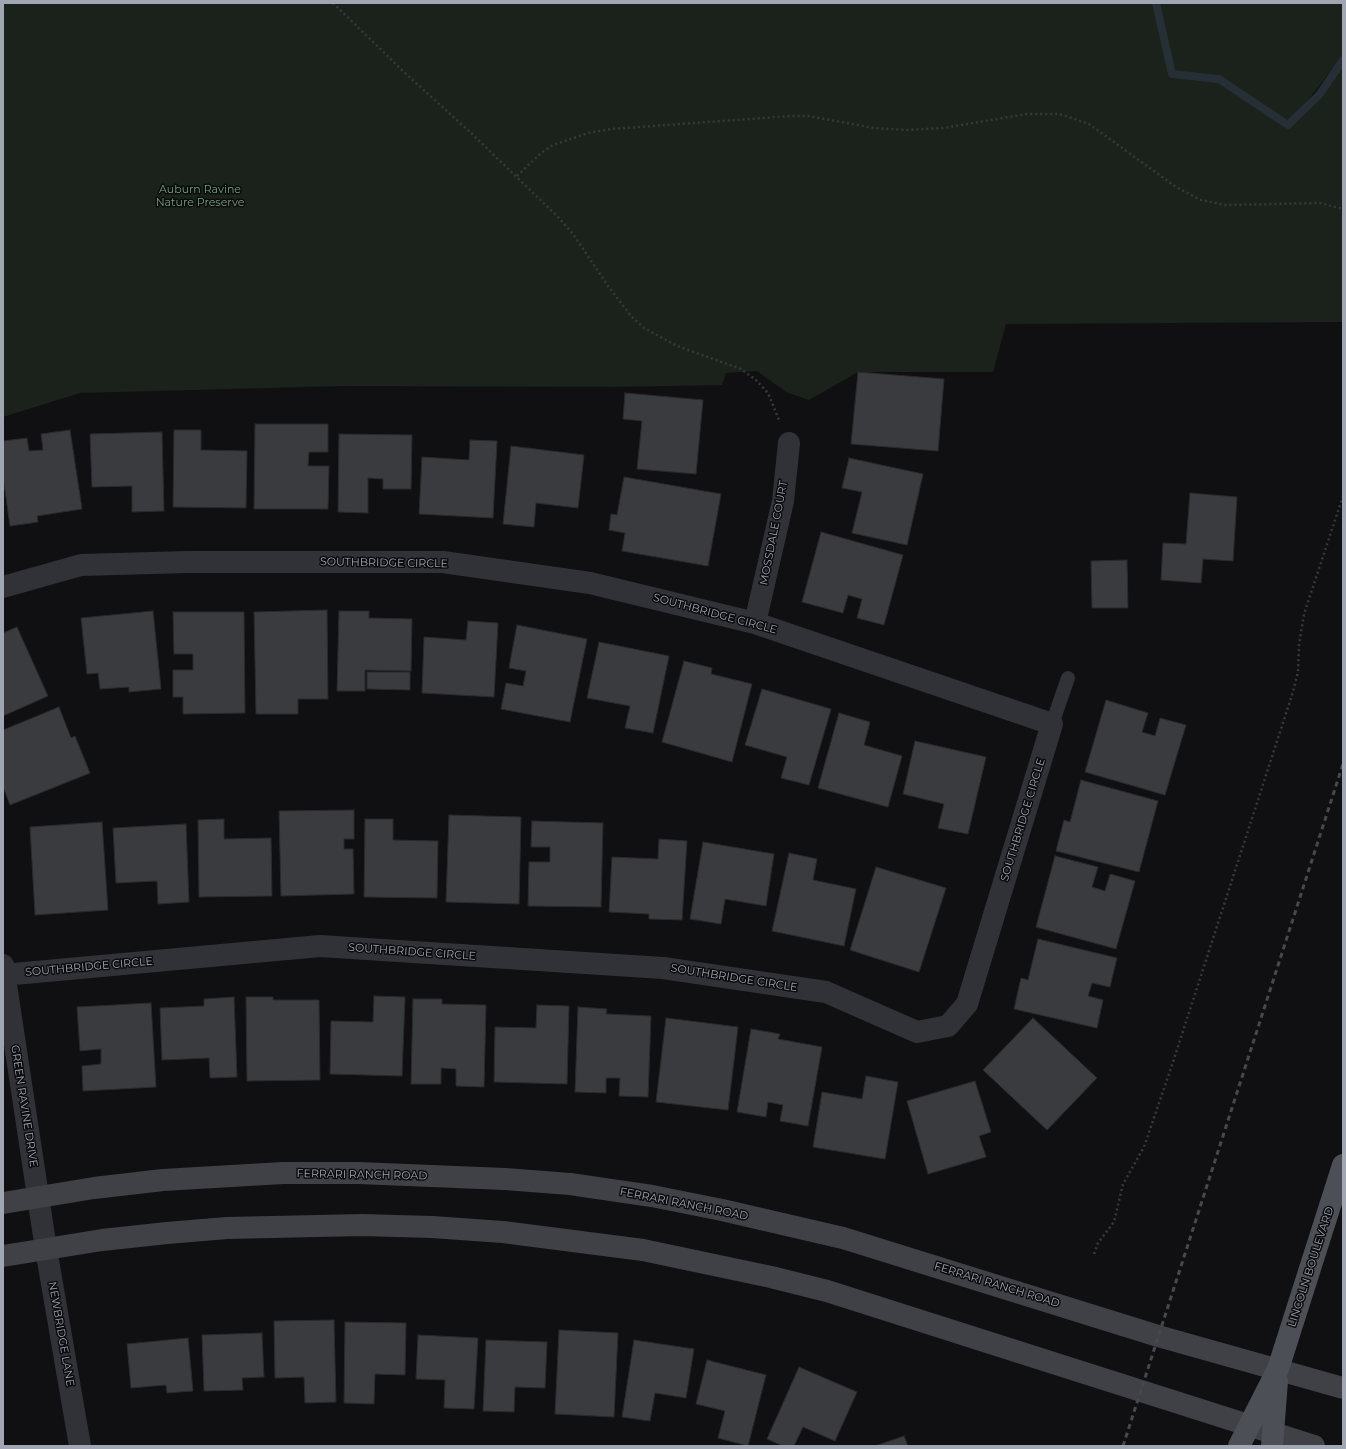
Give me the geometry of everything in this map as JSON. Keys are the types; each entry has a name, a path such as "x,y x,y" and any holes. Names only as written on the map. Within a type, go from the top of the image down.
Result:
{"main road":[{"name":"LINCOLN BOULEVARD","path":"1239,1446 1278,1369 1343,1165"},
{"name":"FERRARI RANCH ROAD","path":"3,1203 38,1196 163,1180 283,1174 358,1173 505,1179 570,1184 652,1196 722,1210 843,1238 1158,1336 1343,1388"},
{"path":"3,1256 102,1240 227,1228 362,1225 432,1227 502,1232 643,1250 771,1277 827,1291 1249,1426 1272,1440 1314,1446"},
{"name":"LINCOLN BOULEVARD","path":"1272,1440 1278,1369"}],"street":[{"name":"MOSSDALE COURT","path":"755,623 783,501 789,443"},
{"name":"SOUTHBRIDGE CIRCLE","path":"3,587 81,565 188,562 443,562 590,583 755,623 1052,724 967,1004 948,1026 917,1032 826,992 663,968 320,946 4,972"},
{"name":"GREEN RAVINE DRIVE","path":"4,972 42,1222"},
{"name":"NEWBRIDGE LANE","path":"42,1222 80,1446"}],"lane":[{"path":"1052,724 1068,678"}],"path":[{"path":"333,3 405,73 517,176 573,234 621,304 644,328 678,346 741,369 756,380 768,393 789,443"},
{"path":"517,176 540,154 552,145 588,133 611,129 808,116 874,128 906,130 943,128 1027,114 1060,114 1089,124 1176,187 1201,200 1225,205 1320,203 1343,210"},
{"path":"1094,1254 1098,1243 1114,1222 1123,1184 1144,1147 1172,1065 1292,695 1298,672 1300,638 1304,614 1343,496"}],"green space":[{"name":"Auburn Ravine Nature Preserve","path":"3,3 1343,3 1343,55 1291,122 1319,95 1343,60 1343,322 1006,324 993,372 858,372 809,400 786,392 757,371 726,373 722,385 614,387 342,386 80,393 3,417"}],"building":[{"path":"858,372 944,379 938,451 851,444"},
{"path":"625,393 703,400 696,474 637,469 642,421 623,419"},
{"path":"255,424 328,424 328,452 309,452 308,466 329,466 328,509 254,509"},
{"path":"70,430 82,509 37,516 38,522 10,526 3,477 3,441 27,438 29,451 43,450 41,434"},
{"path":"174,430 201,430 201,450 247,451 246,508 173,507"},
{"path":"162,432 164,511 132,512 132,486 92,487 90,434"},
{"path":"339,434 412,435 411,489 383,489 383,479 368,478 368,513 338,512"},
{"path":"470,440 497,441 493,518 419,514 422,457 469,460"},
{"path":"511,446 584,455 578,508 536,503 534,527 503,524"},
{"path":"849,458 923,474 907,545 852,533 862,492 842,488"},
{"path":"624,477 721,494 708,566 622,551 625,533 609,530 611,514 617,515"},
{"path":"1190,493 1237,497 1233,561 1203,559 1201,583 1161,580 1163,543 1186,544"},
{"path":"821,532 903,555 884,625 857,618 862,599 848,595 843,613 802,602"},
{"path":"1127,560 1128,608 1092,608 1091,561"},
{"path":"327,610 328,699 298,699 298,714 256,714 254,612"},
{"path":"153,611 161,689 129,692 129,687 100,689 98,673 87,674 81,618"},
{"path":"339,611 369,611 369,618 412,619 411,671 365,670 365,691 337,691"},
{"path":"173,612 244,612 245,713 183,714 183,697 173,697 173,670 193,670 193,654 174,654"},
{"path":"468,621 498,623 494,697 422,693 424,637 466,640"},
{"path":"517,625 587,639 570,722 501,709 506,683 523,686 526,671 509,668"},
{"path":"17,627 48,696 3,716 3,633"},
{"path":"599,642 669,656 653,733 625,728 630,706 587,698"},
{"path":"684,661 712,668 711,674 752,684 732,762 662,742"},
{"path":"367,672 410,672 410,690 367,689"},
{"path":"762,689 831,709 809,785 781,778 787,757 745,745"},
{"path":"1106,700 1148,713 1142,732 1155,736 1160,718 1186,725 1165,795 1085,772"},
{"path":"59,707 71,738 75,736 90,773 10,805 3,787 3,730"},
{"path":"839,713 870,722 864,745 902,756 888,807 818,788"},
{"path":"915,741 986,757 968,834 938,828 944,804 903,794"},
{"path":"1081,780 1158,801 1139,872 1056,851 1064,820 1070,822"},
{"path":"354,810 354,839 344,839 344,849 353,849 354,894 281,896 279,811"},
{"path":"449,815 521,817 519,904 446,902"},
{"path":"224,819 224,839 271,838 272,896 199,897 198,820"},
{"path":"365,819 393,819 393,840 438,841 437,898 364,897"},
{"path":"532,821 603,823 601,907 528,906 529,862 550,862 550,847 531,847"},
{"path":"102,822 108,910 35,915 30,827"},
{"path":"186,824 189,902 158,904 157,881 116,883 113,828"},
{"path":"659,839 687,841 682,920 649,919 649,914 609,912 612,857 658,859"},
{"path":"703,842 774,854 766,906 725,899 721,924 690,919"},
{"path":"789,853 817,859 813,880 856,889 844,946 772,931"},
{"path":"1055,856 1098,867 1092,887 1105,891 1110,874 1135,881 1116,949 1036,927"},
{"path":"876,867 946,888 919,972 850,950"},
{"path":"1038,939 1117,958 1110,987 1092,983 1088,996 1103,1000 1097,1028 1014,1009 1021,978 1028,980"},
{"path":"374,996 405,997 402,1076 330,1074 331,1021 373,1022"},
{"path":"234,997 237,1077 210,1078 209,1058 162,1060 160,1008 204,1006 204,999"},
{"path":"246,997 273,997 273,1000 319,1000 320,1080 247,1081"},
{"path":"413,999 442,999 442,1004 486,1005 484,1087 456,1086 456,1069 441,1068 441,1084 411,1084"},
{"path":"151,1003 156,1087 83,1091 82,1066 101,1064 101,1049 80,1051 77,1007"},
{"path":"537,1005 569,1006 567,1084 494,1082 495,1027 536,1028"},
{"path":"578,1007 607,1009 606,1014 651,1016 648,1097 619,1096 620,1078 606,1078 606,1093 575,1092"},
{"path":"666,1018 738,1027 728,1110 656,1102"},
{"path":"1033,1018 1097,1078 1047,1130 983,1070"},
{"path":"751,1029 780,1034 778,1039 822,1047 808,1126 780,1121 783,1105 768,1102 766,1117 737,1112"},
{"path":"866,1076 898,1082 885,1159 813,1147 822,1092 862,1099"},
{"path":"975,1081 991,1132 979,1136 986,1157 928,1174 907,1101"},
{"path":"334,1320 336,1402 305,1403 304,1377 275,1378 274,1321"},
{"path":"345,1322 406,1323 405,1375 375,1374 374,1404 344,1403"},
{"path":"559,1330 618,1333 614,1417 555,1414"},
{"path":"262,1333 264,1377 242,1378 243,1390 204,1391 202,1335"},
{"path":"418,1335 478,1338 474,1409 444,1408 445,1380 416,1379"},
{"path":"188,1338 193,1391 167,1393 166,1385 131,1388 127,1344"},
{"path":"486,1340 547,1342 545,1388 515,1387 514,1412 483,1411"},
{"path":"634,1340 694,1349 686,1398 655,1393 650,1421 622,1417"},
{"path":"707,1360 766,1375 748,1446 718,1438 725,1411 696,1404"},
{"path":"799,1367 857,1392 835,1441 803,1427 794,1446 783,1446 767,1439"},
{"path":"904,1436 908,1446 875,1446"}],"waterway":[{"path":"1156,3 1172,74 1219,79 1288,125 1319,95 1343,60"}],"railway":[{"path":"1123,1446 1343,764"}]}
